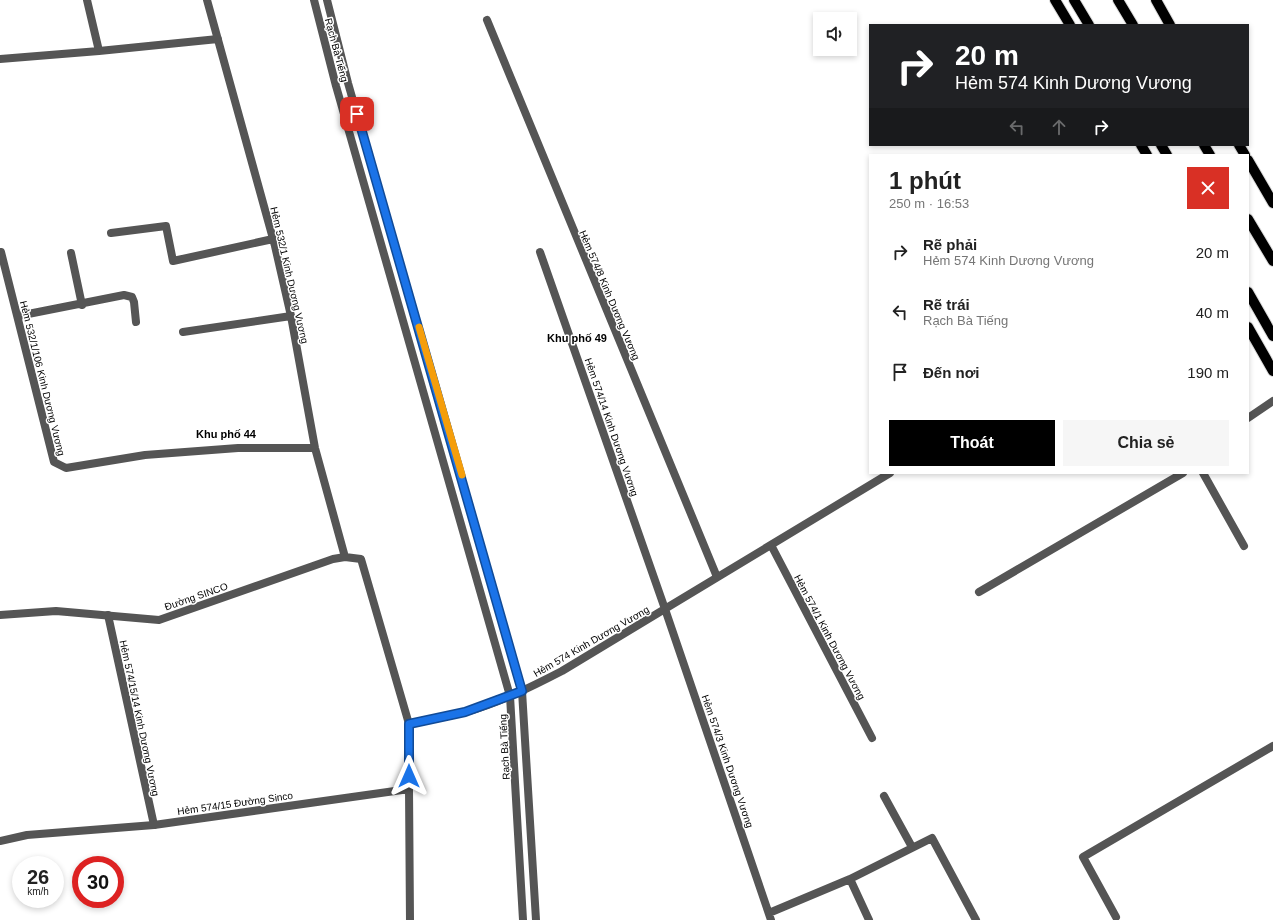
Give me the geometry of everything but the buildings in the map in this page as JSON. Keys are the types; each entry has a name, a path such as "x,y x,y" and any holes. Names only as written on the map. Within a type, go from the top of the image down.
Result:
{"main road":[{"path":"1055,0 1069,24"},
{"path":"1074,0 1088,24"},
{"path":"1118,0 1132,24"},
{"path":"1156,0 1169,24"},
{"path":"1249,162 1273,203"},
{"path":"1249,221 1273,261"},
{"path":"1249,294 1273,336"},
{"path":"1249,329 1273,371"}],"street":[{"path":"88,0 99,51"},
{"name":"Hẻm 532/1 Kinh Dương Vương","path":"207,0 274,239 291,316 315,448 346,557"},
{"name":"Rạch Bà Tiếng","path":"314,0 336,86 510,696 523,920"},
{"name":"Rạch Bà Tiếng","path":"327,0 348,83 522,691 536,920"},
{"name":"Hẻm 574/8 Kinh Dương Vương","path":"487,20 717,578"},
{"path":"0,59 218,39"},
{"path":"111,233 166,226 173,261 274,239"},
{"name":"Hẻm 532/1/106 Kinh Dương Vương","path":"2,252 54,462 66,468 145,455 238,448 315,448"},
{"name":"Hẻm 574/14 Kinh Dương Vương","path":"540,252 665,609"},
{"path":"71,253 82,305"},
{"path":"18,316 82,305 124,295 132,297 136,322"},
{"path":"183,332 291,316"},
{"path":"1249,417 1273,401"},
{"name":"Hẻm 574 Kinh Dương Vương","path":"409,724 465,712 522,691 562,671 888,474"},
{"path":"979,592 1181,474"},
{"path":"1204,474 1244,546"},
{"name":"Hẻm 574/1 Kinh Dương Vương","path":"771,545 872,738"},
{"path":"346,557 361,559 409,724 410,920"},
{"name":"Đường SINCO","path":"0,615 56,611 159,620 333,559 346,557"},
{"name":"Hẻm 574/3 Kinh Dương Vương","path":"665,609 770,917"},
{"name":"Hẻm 574/15/14 Kinh Dương Vương","path":"108,615 154,825"},
{"path":"1116,917 1083,857 1273,746"},
{"name":"Hẻm 574/15 Đường Sinco","path":"0,841 27,835 154,825 409,789"},
{"path":"884,796 912,847"},
{"path":"770,917 932,838 976,920"},
{"path":"850,879 869,920"}],"slow traffic":[{"path":"419,327 462,475"}],"district":[{"name":"Khu phố 49","path":"577,338"},
{"name":"Khu phố 44","path":"226,434"}],"route":[{"path":"357,114 522,691 488,705 465,712 409,724 409,776"}]}
